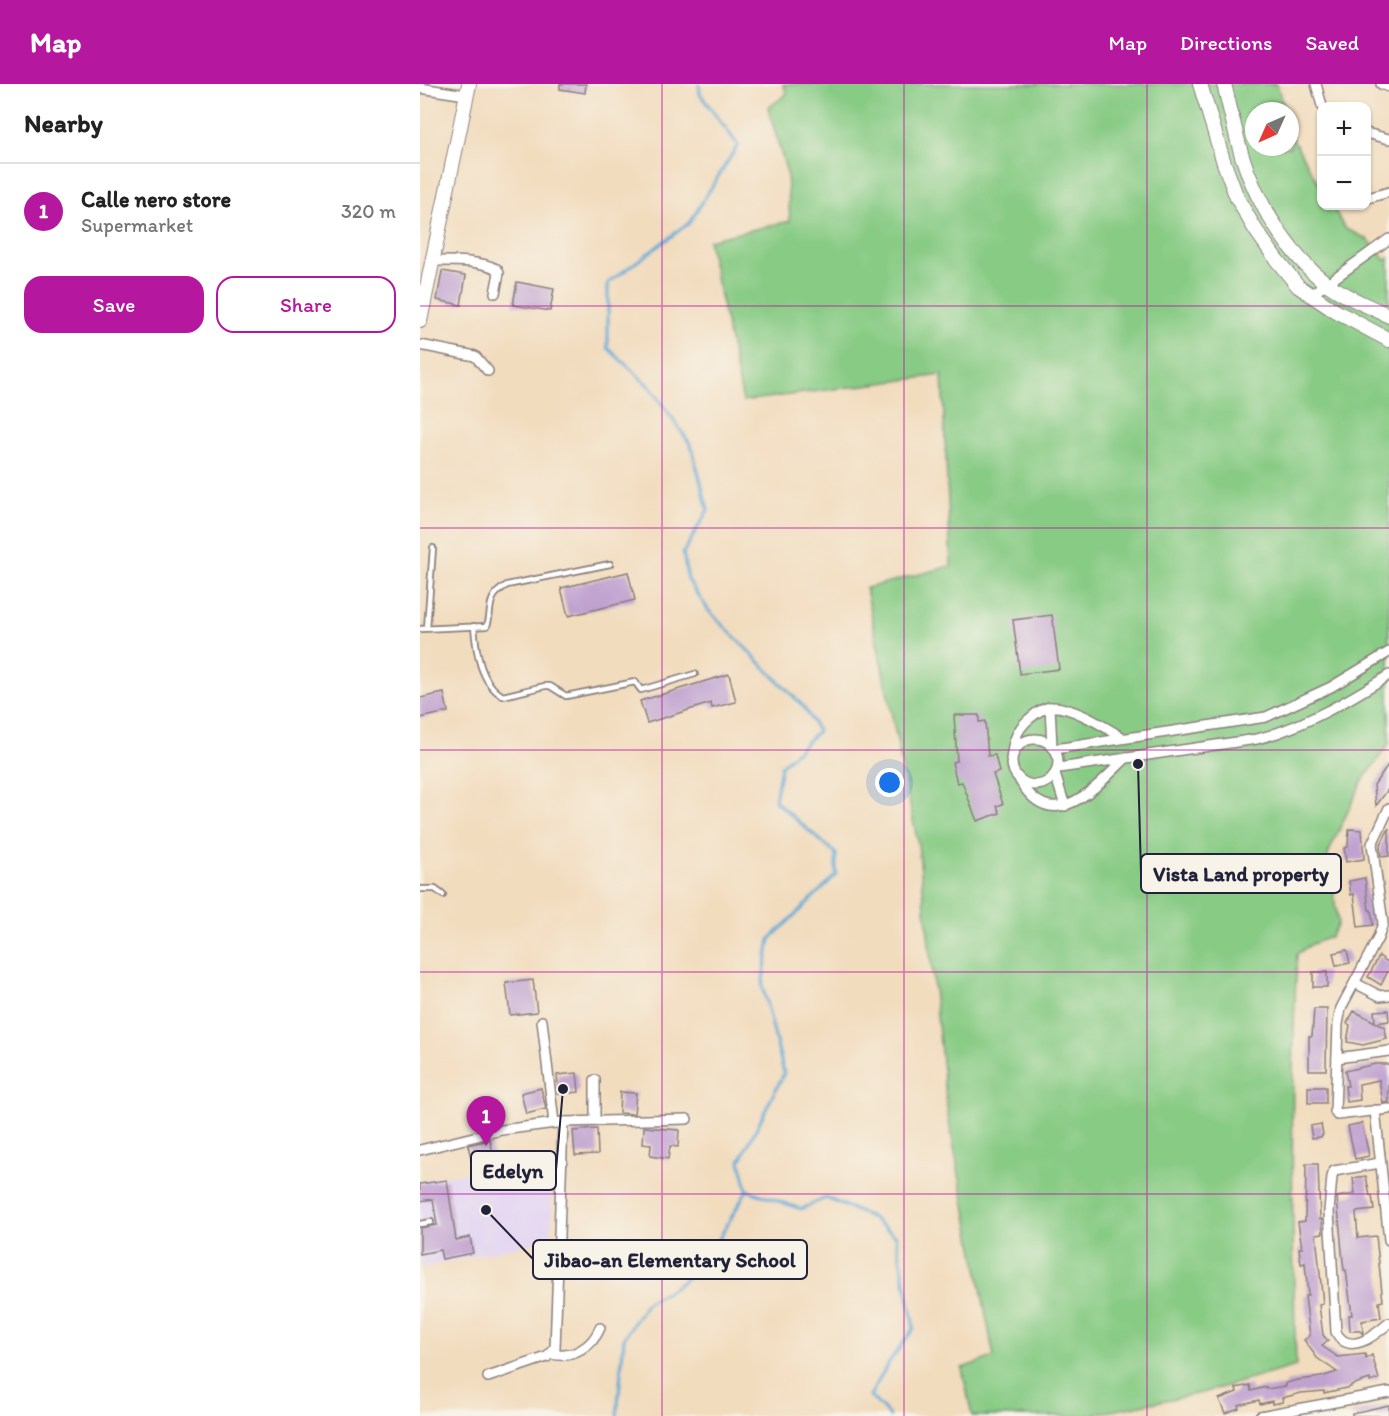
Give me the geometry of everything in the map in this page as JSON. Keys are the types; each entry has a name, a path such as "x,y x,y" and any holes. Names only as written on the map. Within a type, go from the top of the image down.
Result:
{"street":[{"path":"1200,84 1237,198 1276,259 1298,286 1335,311 1389,340"},
{"path":"1224,84 1242,156 1262,203 1284,239 1307,267 1335,289 1389,316"},
{"path":"1316,84 1321,102"},
{"path":"1381,84 1389,87"},
{"path":"420,88 468,89 420,321"},
{"path":"1371,135 1389,140"},
{"path":"1371,197 1389,192"},
{"path":"1311,295 1389,239"},
{"path":"432,261 490,265 499,273 495,293"},
{"path":"420,345 475,356 488,371"},
{"path":"1011,760 1014,750 1020,743 1030,738 1045,740 1054,748 1266,717 1331,687 1389,652"},
{"path":"1019,779 1027,784 1038,785 1049,780 1057,771 1275,734 1359,693 1389,675"},
{"path":"1123,738 1097,722 1067,710 1050,707 1038,711 1022,725 1013,740 1011,760 1013,769 1028,795 1039,802 1065,806 1080,800 1126,758"},
{"path":"1050,707 1057,771 1065,806"},
{"path":"1165,732 1169,752"},
{"path":"1389,808 1372,844 1383,923 1378,938 1341,1008 1338,1024 1336,1114 1389,1109"},
{"path":"1354,983 1380,996 1389,995"},
{"path":"542,1021 559,1122 555,1349 552,1354"},
{"path":"1337,1058 1389,1051"},
{"path":"595,1080 595,1121"},
{"path":"1375,1110 1389,1240"},
{"path":"420,1150 502,1130 559,1122 687,1119"},
{"path":"1380,1163 1334,1171 1332,1177 1329,1211 1336,1332 1346,1342 1361,1342 1370,1340 1389,1323"},
{"path":"488,1377 552,1354 561,1356 582,1350 597,1336 600,1328"},
{"path":"1260,1416 1389,1392"}],"lane":[{"path":"427,628 433,548"},
{"path":"420,629 488,626 489,607 498,591 507,585 610,564"},
{"path":"474,626 476,652 490,687 503,696 545,686 566,696 635,682 641,690 695,674"},
{"path":"420,889 435,889 443,895"},
{"path":"420,1224 431,1222"}],"shaded area":[{"path":"554,1156 551,1239 420,1268 420,1181"}],"green space":[{"path":"783,84 1277,84 1282,102 1245,102 1245,156 1299,156 1299,150 1317,181 1317,210 1334,210 1345,228 1369,240 1385,260 1389,258 1389,744 1361,783 1328,854 1338,924 1330,937 1312,944 1297,954 1292,1160 1296,1366 1206,1392 1086,1416 972,1416 962,1368 994,1357 948,1116 918,844 866,588 951,566 942,375 743,401 708,240 790,221 787,173 768,108 787,94"}],"building":[{"path":"560,84 586,84 585,93 560,89"},
{"path":"442,271 466,275 461,305 437,300"},
{"path":"517,282 554,289 550,311 513,305"},
{"path":"628,572 635,600 568,616 561,588"},
{"path":"1052,615 1059,669 1020,674 1013,620"},
{"path":"729,674 736,702 712,708 711,703 647,723 640,701"},
{"path":"444,693 448,712 420,718 420,698"},
{"path":"954,715 979,715 979,722 985,721 988,756 995,755 999,772 993,774 1003,804 997,806 1000,813 977,821 962,782 957,783 952,762 957,761"},
{"path":"1389,763 1389,788 1376,806 1374,785"},
{"path":"1389,828 1389,856 1381,857 1380,846"},
{"path":"1349,829 1362,830 1364,859 1346,862 1344,848 1348,847"},
{"path":"1365,878 1373,925 1358,927 1354,894 1351,895 1349,881"},
{"path":"1347,950 1350,963 1336,966 1333,953"},
{"path":"1379,956 1389,963 1389,969 1381,985 1368,977"},
{"path":"1313,972 1327,972 1327,987 1313,987"},
{"path":"533,980 537,1012 510,1015 506,983"},
{"path":"1314,1009 1327,1009 1326,1070 1309,1070 1309,1036 1312,1036"},
{"path":"1388,1010 1389,1021 1375,1023 1384,1027 1387,1039 1363,1045 1347,1042 1350,1025 1347,1023 1354,1011 1375,1022 1374,1011"},
{"path":"1375,1064 1389,1064 1389,1102 1383,1103 1379,1080 1359,1084 1360,1100 1347,1102 1345,1086 1348,1086 1345,1071"},
{"path":"577,1073 579,1092 559,1094 557,1075"},
{"path":"1308,1087 1326,1087 1326,1103 1308,1103"},
{"path":"541,1088 546,1109 526,1114 521,1093"},
{"path":"620,1092 636,1093 634,1114 619,1113"},
{"path":"1362,1123 1369,1156 1355,1159 1348,1126"},
{"path":"1321,1124 1323,1134 1321,1137 1312,1138 1310,1126"},
{"path":"644,1127 679,1130 678,1147 670,1146 668,1159 650,1156 651,1145 643,1144"},
{"path":"597,1129 598,1154 575,1155 573,1131"},
{"path":"490,1140 496,1167 474,1172 468,1145"},
{"path":"1306,1164 1318,1164 1320,1219 1322,1219 1323,1233 1316,1234 1323,1304 1319,1305 1323,1335 1328,1341 1322,1346 1338,1357 1365,1354 1366,1359 1372,1355 1379,1379 1370,1382 1370,1379 1351,1385 1351,1387 1324,1393 1324,1391 1301,1393 1282,1398 1283,1402 1272,1404 1272,1401 1260,1404 1259,1400 1238,1405 1239,1408 1225,1413 1219,1399 1237,1392 1236,1388 1250,1385 1251,1391 1266,1387 1266,1389 1286,1386 1286,1383 1337,1372 1317,1358 1304,1340 1310,1336 1305,1296 1308,1295 1305,1263 1301,1264 1299,1248 1302,1248 1298,1222 1305,1221"},
{"path":"1366,1176 1374,1210 1356,1212 1358,1238 1376,1236 1383,1301 1379,1302 1381,1318 1362,1321 1363,1334 1360,1331 1350,1331 1349,1315 1352,1315 1346,1270 1344,1270 1337,1197 1355,1194 1353,1178"},
{"path":"447,1180 456,1240 470,1237 473,1253 442,1259 440,1250 420,1254 420,1228 437,1225 433,1199 420,1201 420,1184"},
{"path":"1389,1405 1389,1416 1352,1416 1352,1413"}],"waterway":[{"path":"699,84 700,94 738,145 689,223 608,283 608,348 649,386 691,445 708,510 683,553 688,580 709,611 803,706 818,731 781,766 775,801 836,854 836,875 770,939 762,985 784,1073 740,1161 747,1190 801,1209 826,1198 871,1217 896,1236 914,1328 889,1362 870,1396 890,1416"},
{"path":"617,1416 624,1338 647,1303 671,1290 704,1265 747,1190"}],"place":[{"name":"Vista Land property","path":"1138,764"},
{"name":"Edelyn","path":"563,1089"},
{"name":"Calle nero store","path":"486,1146"},
{"name":"Jibao-an Elementary School","path":"486,1210"}]}
